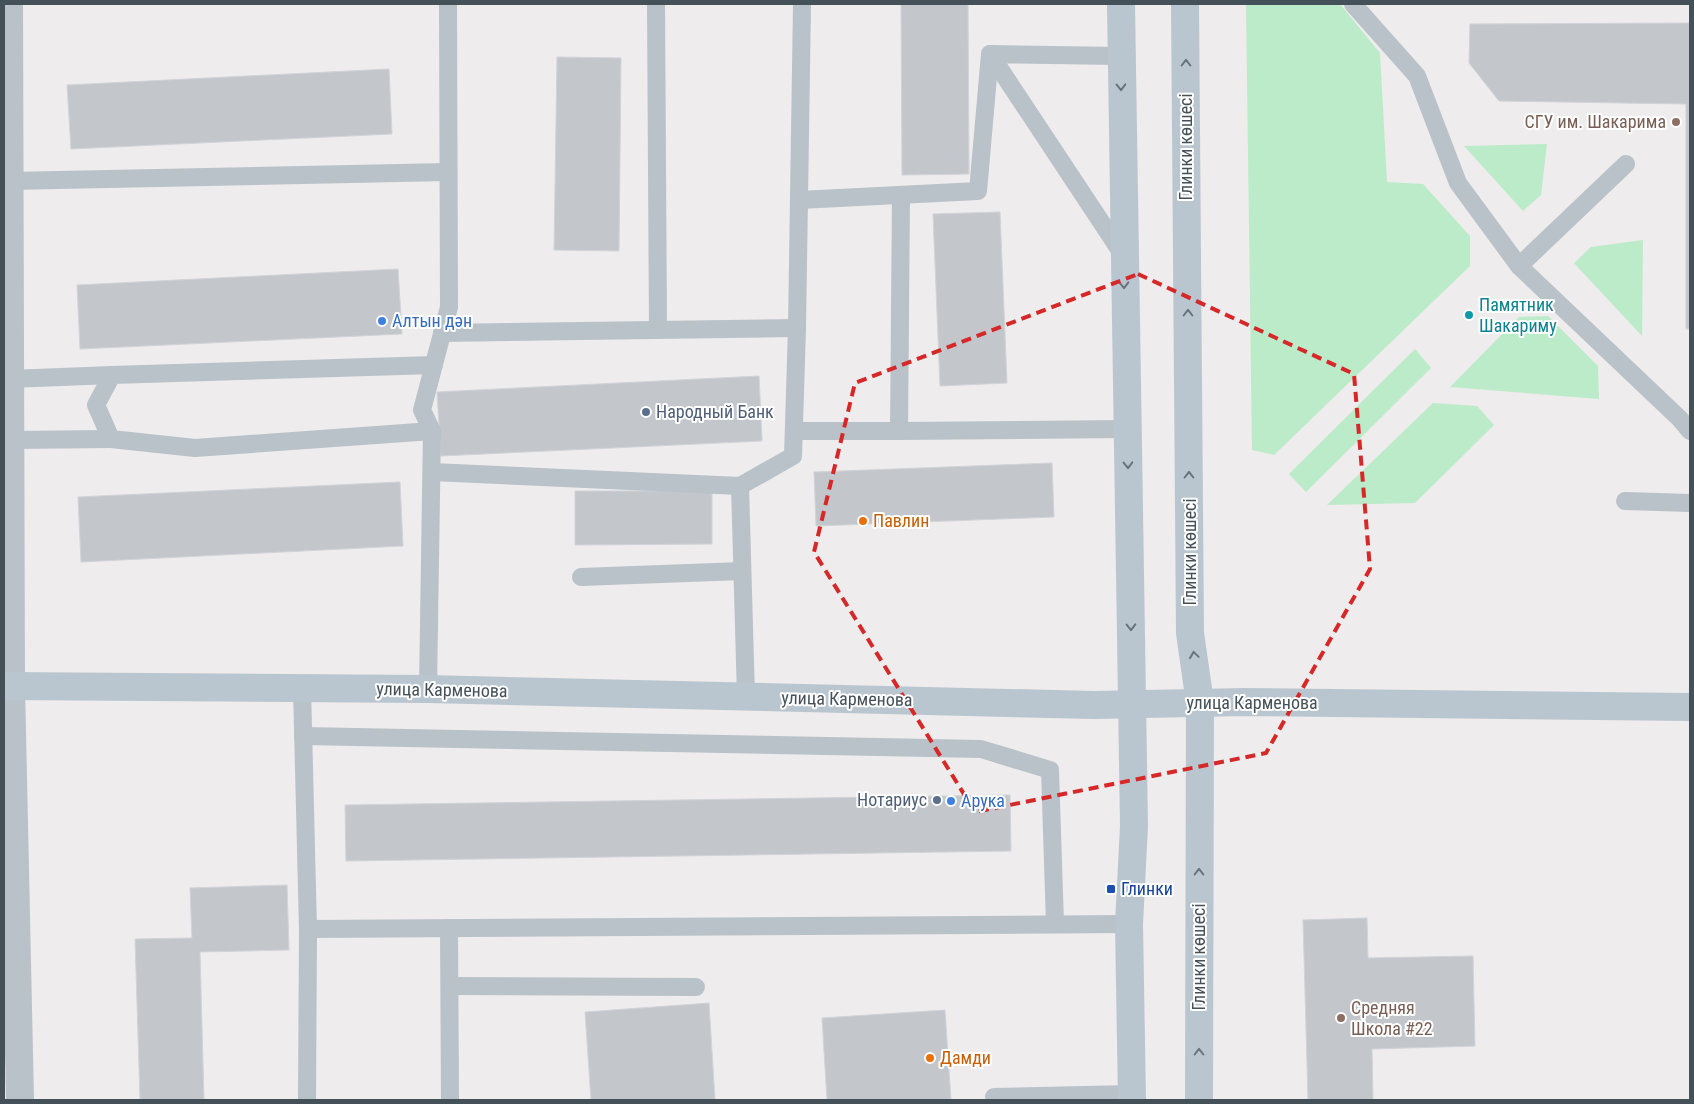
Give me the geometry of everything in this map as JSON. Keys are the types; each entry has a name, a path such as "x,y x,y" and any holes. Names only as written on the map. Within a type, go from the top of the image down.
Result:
{"main road":[{"path":"1121,4 1123,255 1131,634 1130,704 1134,826 1129,924 1132,1097"},
{"name":"Глинки көшесі","path":"1185,4 1190,633 1200,703 1199,1100"},
{"name":"улица Карменова","path":"7,686 428,689 1130,704 1690,707"}],"street":[{"path":"9,4 6,58 10,379 7,686 20,1100"}],"lane":[{"path":"428,689 432,431 422,410 449,307 448,4"},
{"path":"656,4 658,330"},
{"path":"432,472 740,486 793,456 802,4"},
{"path":"1353,4 1417,76 1458,183 1519,266 1680,419 1690,431"},
{"path":"799,200 978,191 990,54"},
{"path":"990,54 1120,56"},
{"path":"990,54 1123,255"},
{"path":"1519,266 1626,164"},
{"path":"9,181 448,172"},
{"path":"899,431 901,195"},
{"path":"442,334 797,328"},
{"path":"10,379 434,365"},
{"path":"111,439 96,406 112,375"},
{"path":"794,431 1127,429"},
{"path":"10,440 111,439 195,448 432,431"},
{"path":"740,486 746,697"},
{"path":"1625,501 1690,503"},
{"path":"580,577 742,571"},
{"path":"302,688 308,928 307,1100"},
{"path":"303,736 981,748 1050,770 1055,924"},
{"path":"308,928 1129,924"},
{"path":"449,928 450,1100"},
{"path":"450,986 696,987"},
{"path":"994,1097 1132,1097"}],"highlighted area":[{"path":"1138,274 1354,374 1370,569 1266,753 975,812 814,552 855,383"}],"green space":[{"path":"1246,4 1340,4 1380,53 1387,182 1423,184 1470,236 1470,266 1274,455 1252,450"},
{"path":"1547,144 1541,195 1523,211 1464,146"},
{"path":"1643,240 1642,336 1574,263 1591,247"},
{"path":"1548,316 1598,366 1599,399 1450,387 1519,317"},
{"path":"1415,349 1431,368 1306,492 1289,474"},
{"path":"1433,403 1477,406 1494,425 1415,503 1327,505"}],"building":[{"path":"901,4 968,4 969,174 902,175"},
{"path":"1690,23 1690,329 1686,329 1686,104 1499,101 1469,63 1470,24"},
{"path":"557,57 621,58 619,251 554,250"},
{"path":"389,69 392,134 71,149 67,85"},
{"path":"1000,212 1007,383 940,386 933,214"},
{"path":"398,269 402,334 80,349 77,285"},
{"path":"759,376 762,441 441,456 437,392"},
{"path":"1052,463 1054,517 816,526 814,472"},
{"path":"400,482 403,546 81,562 78,497"},
{"path":"575,491 712,491 712,544 575,545"},
{"path":"1010,795 1011,851 346,861 345,805"},
{"path":"287,885 289,950 200,952 204,1100 140,1100 135,939 192,938 190,888"},
{"path":"1367,918 1368,958 1473,956 1475,1046 1372,1049 1373,1100 1308,1100 1303,920"},
{"path":"709,1003 715,1100 591,1100 585,1012"},
{"path":"945,1010 951,1100 827,1100 822,1018"}],"place":[{"name":"СГУ им. Шакарима","path":"1676,122"},
{"name":"Памятник Шакариму","path":"1469,315"},
{"name":"Алтын дән","path":"382,321"},
{"name":"Народный Банк","path":"646,412"},
{"name":"Павлин","path":"863,521"},
{"name":"Нотариус","path":"937,800"},
{"name":"Арука","path":"951,801"},
{"name":"Глинки","path":"1111,889"},
{"name":"Средняя Школа #22","path":"1341,1018"},
{"name":"Дамди","path":"930,1058"}]}
